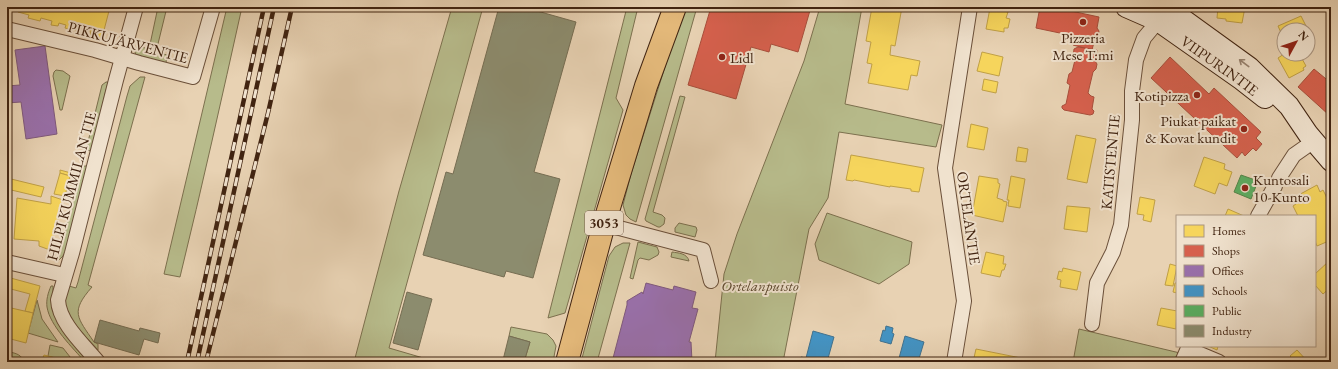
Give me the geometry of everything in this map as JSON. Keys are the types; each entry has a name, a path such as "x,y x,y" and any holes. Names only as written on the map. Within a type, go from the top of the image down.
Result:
{"main road":[{"name":"3053","path":"646,86 660,7"},
{"name":"3053","path":"567,362 604,224 646,86 675,7"},
{"name":"VIIPURINTIE","path":"1126,7 1166,11 1250,67 1289,106 1311,137 1331,161"}],"street":[{"name":"HILPI KUMMILAN TIE","path":"98,362 67,325 60,312 58,297 72,253 136,7"},
{"name":"PIKKUJÄRVENTIE","path":"7,29 95,50 193,77 213,7"},
{"name":"ORTELANTIE","path":"954,362 964,301 945,168 970,7"},
{"name":"KATISTENTIE","path":"1092,324 1097,283 1114,252 1121,225 1132,120 1132,91 1136,60 1144,38 1166,11"},
{"path":"1259,215 1294,155 1311,137"},
{"path":"604,224 703,250 710,281"},
{"path":"7,262 64,275"},
{"path":"1182,362 1188,347 1219,362"}],"green space":[{"path":"158,7 167,7 156,52 167,55 166,63 137,55 135,53 137,46 149,49"},
{"path":"227,7 242,7 196,210 180,277 164,274"},
{"path":"452,7 483,7 389,348 437,362 354,362 399,191"},
{"path":"627,7 638,7 616,98 623,110 565,313 548,318"},
{"path":"684,7 697,7 636,222 626,215 623,205 631,174"},
{"name":"Ortelanpuisto","path":"820,7 862,7 845,104 942,125 936,147 839,132 828,198 809,229 783,362 715,362 724,274 737,234 804,61"},
{"path":"56,70 63,71 70,76 62,110 60,110 53,76"},
{"path":"140,77 145,77 88,285 92,287 78,309 80,320 94,342 98,344 98,350 73,321 66,307 65,297 69,286 76,288 130,86"},
{"path":"108,82 91,151 86,150 102,85"},
{"path":"680,96 685,97 653,212 662,215 665,218 664,224 658,227 645,219"},
{"path":"81,166 87,166 66,251 58,261"},
{"path":"827,213 912,242 909,264 879,284 819,260 815,244"},
{"path":"679,223 696,227 697,230 695,237 675,232 675,228"},
{"path":"638,242 657,247 659,252 658,255 649,260 640,258 638,260 633,279 630,278"},
{"path":"623,243 630,243 597,362 581,362 609,256 615,247"},
{"path":"672,252 686,256 689,261 671,257"},
{"path":"51,286 53,286 53,311 57,319 92,362 85,362 57,329 53,322 47,307"},
{"path":"37,300 42,319 58,342 28,333"},
{"path":"511,327 547,334 556,346 553,362 524,362 530,342 509,336"},
{"path":"1079,329 1180,353 1177,362 1073,362"},
{"path":"50,345 63,348 74,362 68,362 48,356"},
{"path":"9,352 18,355 24,362 16,362 17,359 8,356"}],"building: Homes":[{"path":"19,7 110,7 102,38 90,35 91,31 78,28 77,31 65,28 66,25 59,23 58,26 51,25 52,21 41,18 40,21 28,18 29,15 18,12"},
{"path":"872,7 889,9 889,7 902,7 895,46 891,45 890,55 920,61 917,76 911,75 908,90 868,83 872,64 867,63 871,42 866,41"},
{"path":"1218,7 1245,7 1242,23 1217,18"},
{"path":"990,8 1008,12 1006,18 1010,19 1008,28 1004,28 1004,32 986,29"},
{"path":"1301,16 1304,22 1287,22"},
{"path":"982,52 1003,57 999,76 977,71"},
{"path":"1280,62 1304,62 1306,66 1303,68 1304,70 1289,78"},
{"path":"984,79 998,82 996,93 982,90"},
{"path":"971,124 988,128 984,150 967,147"},
{"path":"1076,135 1096,139 1087,183 1067,179"},
{"path":"1018,147 1028,149 1026,162 1016,161"},
{"path":"851,155 924,168 919,192 911,191 911,189 846,180"},
{"path":"1204,157 1225,164 1224,169 1232,172 1227,186 1219,183 1215,194 1194,186"},
{"path":"60,170 71,173 70,176 60,173"},
{"path":"60,173 70,176 65,196 54,194"},
{"path":"979,176 998,179 998,183 1000,184 997,198 1007,202 1003,222 972,215"},
{"path":"1011,176 1025,179 1020,208 1008,206 1009,200 1007,200"},
{"path":"7,178 44,187 41,197 7,189"},
{"path":"1317,185 1320,192 1323,190 1330,204 1327,206 1331,212 1331,240 1317,246 1316,215 1298,215 1293,206 1296,204 1293,198"},
{"path":"51,196 63,200 50,250 39,246 39,241 14,239 17,198 51,204"},
{"path":"1140,197 1155,200 1151,222 1143,220 1144,215 1137,214"},
{"path":"1067,206 1090,208 1087,232 1064,229"},
{"path":"1228,209 1242,215 1225,215"},
{"path":"986,252 1004,256 1003,264 1006,264 1000,277 981,273"},
{"path":"1328,262 1331,265 1331,287 1323,294 1316,286 1316,273"},
{"path":"1170,264 1176,266 1173,286 1165,285"},
{"path":"1063,268 1081,272 1077,290 1060,287 1061,280 1057,279 1059,271 1062,272"},
{"path":"7,277 40,286 33,313 25,311 30,294 7,288"},
{"path":"1175,283 1176,283 1176,293 1173,292"},
{"path":"7,307 33,313 26,343 7,338"},
{"path":"1161,308 1176,311 1176,329 1157,325"},
{"path":"1210,347 1218,347 1217,350"},
{"path":"976,349 1041,362 973,362"},
{"path":"1297,350 1308,362 1296,362 1290,356"},
{"path":"44,355 68,362 38,362 39,360 42,360"}],"building: Shops":[{"name":"Lidl","path":"711,7 811,7 798,52 771,44 769,52 751,47 736,99 688,85"},
{"path":"1040,7 1053,7 1061,9 1062,7 1071,9 1071,11 1099,17 1097,28 1099,31 1098,36 1095,38 1092,50 1073,45 1071,43 1074,36 1036,28"},
{"path":"1078,47 1097,50 1095,61 1097,64 1096,69 1093,72 1088,93 1094,97 1092,109 1094,111 1093,114 1090,115 1064,110 1062,108 1062,106 1066,104 1070,85 1067,83 1075,60 1073,57 1074,49"},
{"path":"1170,57 1209,94 1214,88 1261,132 1256,138 1262,144 1256,151 1253,148 1245,156 1242,152 1237,158 1151,78"},
{"path":"1314,69 1331,83 1331,113 1329,115 1298,87"}],"building: Offices":[{"path":"45,46 57,134 26,139 21,102 7,103 7,86 20,85 15,50"},
{"path":"646,283 673,290 674,286 696,292 692,308 698,309 689,342 691,342 692,361 612,362 627,301 642,292 643,294"}],"building: Schools":[{"path":"886,326 893,328 892,333 894,334 891,344 880,341 883,330 885,331"},
{"path":"813,331 834,337 827,362 800,362 801,357 806,358"},
{"path":"905,336 924,342 918,362 898,362"}],"building: Public":[{"path":"1241,175 1258,181 1251,199 1234,192"}],"building: Industry":[{"path":"499,7 523,7 576,22 534,172 560,179 533,278 506,271 504,277 423,255 446,172 453,174"},
{"path":"407,292 432,299 418,350 393,343"},
{"path":"100,320 139,331 140,328 160,333 158,343 144,339 139,355 94,342"},
{"path":"509,336 530,342 524,362 498,362 499,359 503,360"}],"railway":[{"path":"187,362 264,7"},
{"path":"197,362 274,7"},
{"path":"206,362 268,113 292,7"}],"place":[{"name":"Pizzeria Mese T:mi","path":"1083,22"},
{"name":"Lidl","path":"722,57"},
{"name":"Kotipizza","path":"1197,95"},
{"name":"Piukat paikat & Kovat kundit","path":"1244,129"},
{"name":"Kuntosali 10-Kunto","path":"1245,188"}]}
